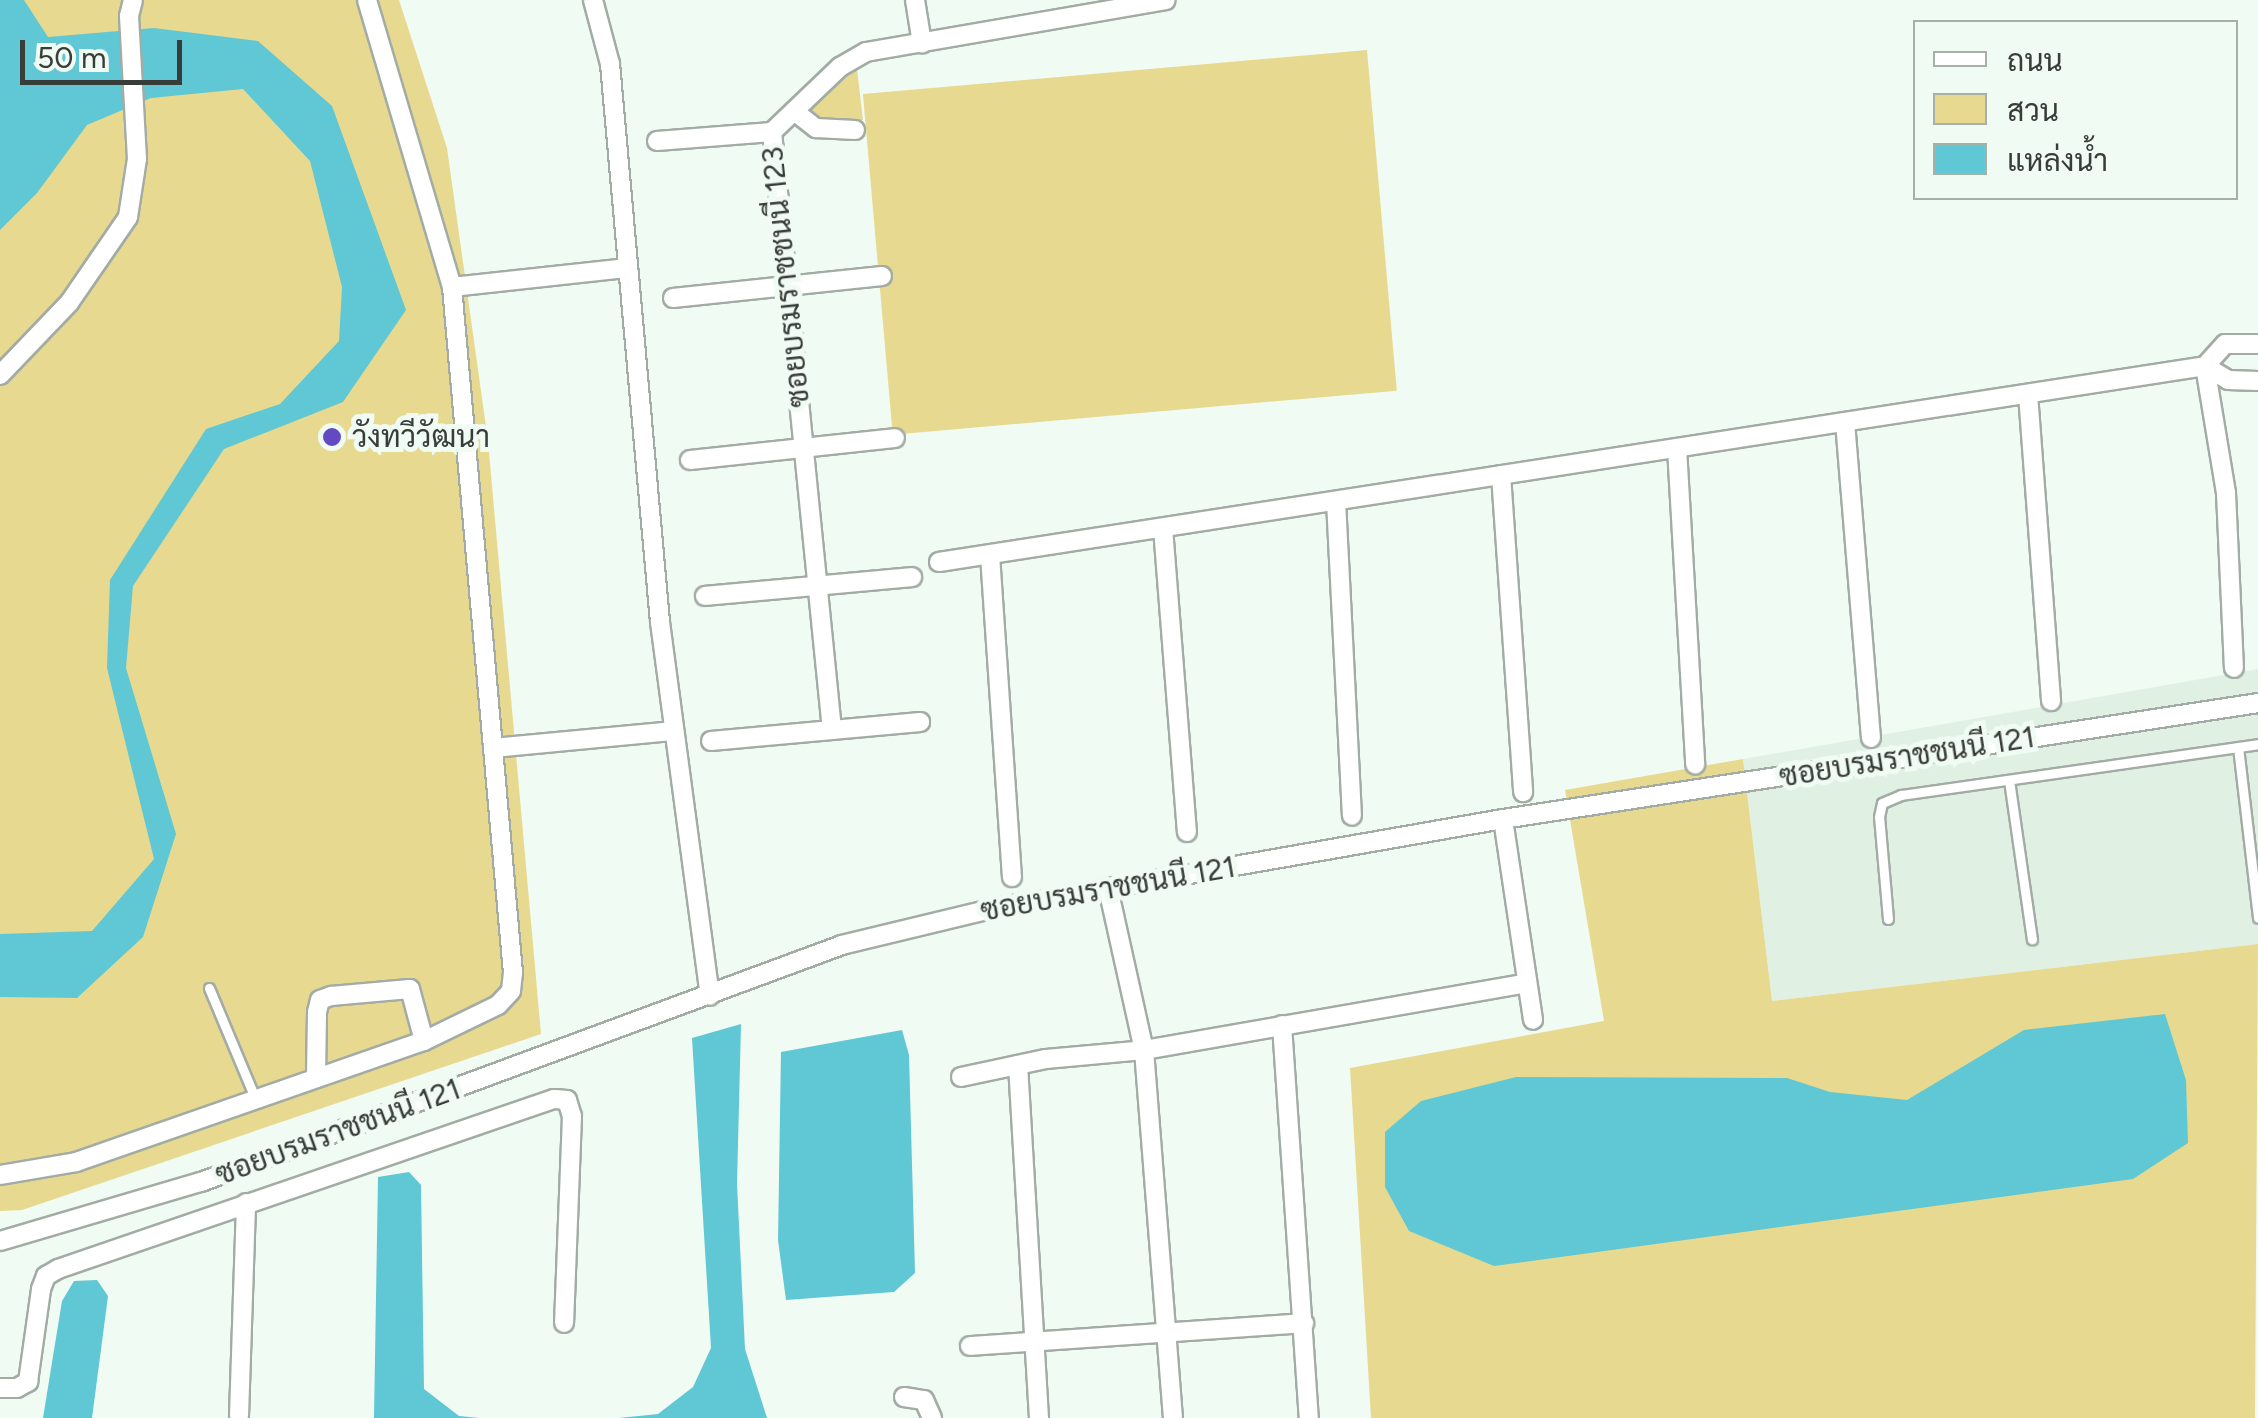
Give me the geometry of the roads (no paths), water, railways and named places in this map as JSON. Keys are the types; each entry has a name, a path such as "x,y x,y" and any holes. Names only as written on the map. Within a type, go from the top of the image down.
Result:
{"street":[{"path":"0,1175 76,1162 424,1042 498,1005 510,991 513,973 452,287 367,0"},
{"path":"593,0 610,64 660,622 710,996"},
{"path":"915,0 922,43"},
{"name":"ซอยบรมราชชนนี 123","path":"832,730 772,132 853,57 1166,0"},
{"path":"0,374 69,303 128,217 136,159 131,8"},
{"path":"794,111 816,128 855,130"},
{"path":"657,141 772,132"},
{"path":"452,287 628,268"},
{"path":"673,298 882,276"},
{"path":"939,562 2205,366 2226,344 2258,344"},
{"path":"2205,366 2228,380 2258,381"},
{"path":"2205,366 2226,493 2234,668"},
{"path":"2028,394 2051,701"},
{"path":"1844,422 1870,738"},
{"path":"690,460 895,438"},
{"path":"1677,448 1695,764"},
{"path":"1501,475 1524,792"},
{"path":"1336,501 1352,816"},
{"path":"1163,528 1187,832"},
{"path":"990,554 1012,876"},
{"path":"706,596 912,576"},
{"name":"ซอยบรมราชชนนี 121","path":"0,1241 201,1182 842,945 996,908 1502,819 2258,703"},
{"path":"711,742 920,722"},
{"path":"493,748 674,731"},
{"path":"1502,819 1533,1020"},
{"path":"1108,888 1144,1050 1173,1418"},
{"path":"961,1076 1144,1050 1526,983"},
{"path":"316,1077 317,1012 320,1000 331,996 410,990 424,1042"},
{"path":"1282,1025 1309,1418"},
{"path":"1018,1065 1039,1418"},
{"path":"0,1388 17,1388 28,1382 46,1276 246,1203 554,1099 567,1100 572,1116 564,1323"},
{"path":"240,1416 246,1203"},
{"path":"970,1346 1304,1323"},
{"path":"904,1397 924,1400 932,1418"}],"lane":[{"path":"1888,919 1879,817 1882,803 1901,795 2258,744"},
{"path":"2238,747 2258,918"},
{"path":"2009,780 2032,939"},
{"path":"209,988 255,1098"}],"water":[{"path":"0,0 24,0 48,37 154,28 258,41 332,106 406,310 343,402 224,449 133,586 126,668 176,834 143,937 77,998 0,997 0,934 92,931 154,859 107,668 110,580 206,429 280,404 339,341 342,287 310,161 243,89 151,98 87,125 37,193 0,230"},
{"path":"2165,1014 2186,1080 2188,1143 2133,1179 1494,1266 1409,1231 1385,1187 1385,1132 1421,1101 1516,1077 1787,1078 1830,1092 1907,1100 2024,1030"},
{"path":"741,1024 737,1184 745,1349 767,1418 619,1418 658,1414 693,1387 711,1348 692,1038"},
{"path":"902,1030 909,1055 915,1273 894,1292 786,1300 778,1240 781,1052"},
{"path":"409,1172 421,1185 424,1389 459,1416 479,1418 374,1418 378,1177"},
{"path":"97,1280 108,1296 92,1418 43,1418 62,1301 74,1281"}],"place":[{"name":"วังทวีวัฒนา","path":"332,437"}]}
